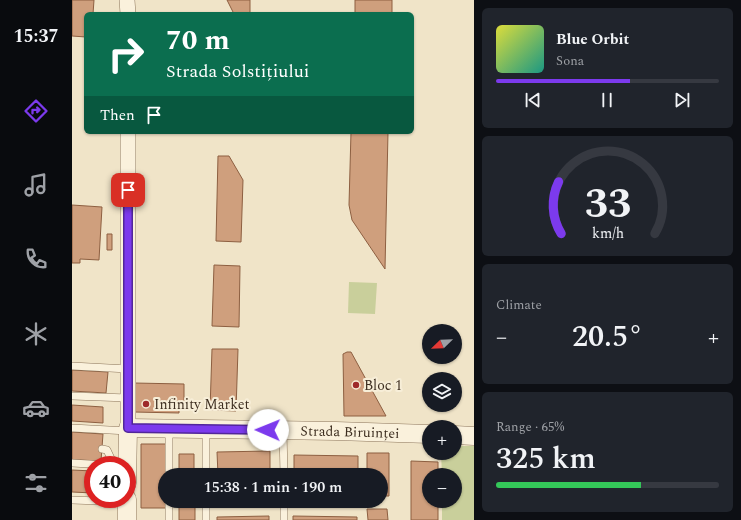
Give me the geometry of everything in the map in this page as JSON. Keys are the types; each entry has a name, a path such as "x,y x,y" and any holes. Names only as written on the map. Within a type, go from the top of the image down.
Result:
{"street":[{"path":"128,0 128,12"},
{"path":"127,456 128,134"},
{"name":"Strada Biruinței","path":"128,430 169,428 422,434"},
{"path":"462,435 474,436"}],"lane":[{"path":"72,366 128,369"},
{"path":"72,396 128,398"},
{"path":"72,428 128,430"},
{"path":"169,428 169,468"},
{"path":"206,429 206,468"},
{"path":"283,431 284,468"},
{"path":"102,449 107,450 110,456"},
{"path":"72,463 84,464"},
{"path":"72,500 84,502"},
{"path":"169,508 169,520"},
{"path":"206,508 206,520"},
{"path":"284,508 284,520"}],"green space":[{"path":"349,282 377,283 375,314 348,313"},
{"path":"462,446 474,446 474,520 442,520 442,508 462,508 462,468 442,468 441,460 462,460"}],"building":[{"path":"72,0 94,0 93,12 84,12 84,37 72,36"},
{"path":"227,0 250,0 250,12 233,12"},
{"path":"355,0 392,0 392,12 355,12"},
{"path":"351,134 388,134 385,269 352,220 349,205"},
{"path":"218,156 229,156 243,180 241,242 216,241"},
{"path":"72,205 102,207 99,260 80,259 80,263 72,263"},
{"path":"107,234 112,234 112,250 107,250"},
{"path":"214,265 240,266 239,327 212,326"},
{"path":"212,349 238,349 236,411 210,410"},
{"name":"Bloc 1","path":"351,352 386,416 344,416 343,354"},
{"path":"72,370 108,372 106,393 72,391"},
{"path":"134,383 184,384 184,402 179,402 179,413 134,412"},
{"path":"72,405 103,407 103,423 72,421"},
{"path":"72,432 103,434 101,456 84,456 84,460 72,460"},
{"path":"141,444 168,444 168,468 158,468 158,508 141,508"},
{"path":"270,451 270,468 218,468 217,452"},
{"path":"367,453 389,453 389,496 388,468 367,468"},
{"path":"179,454 194,454 194,468 179,468"},
{"path":"294,455 358,456 358,468 294,468"},
{"path":"411,461 438,462 438,468 422,468 422,508 438,508 438,520 411,520"},
{"path":"72,470 84,471 84,493 72,492"},
{"path":"179,508 195,508 195,520 179,520"},
{"path":"367,509 387,509 388,520 368,520"},
{"path":"269,516 269,520 217,520 217,517"},
{"path":"293,516 357,517 357,520 293,520"}],"place":[{"name":"Bloc 1","path":"356,385"},
{"name":"Infinity Market","path":"146,404"}],"route":[{"path":"128,190 128,428 268,430"}]}
